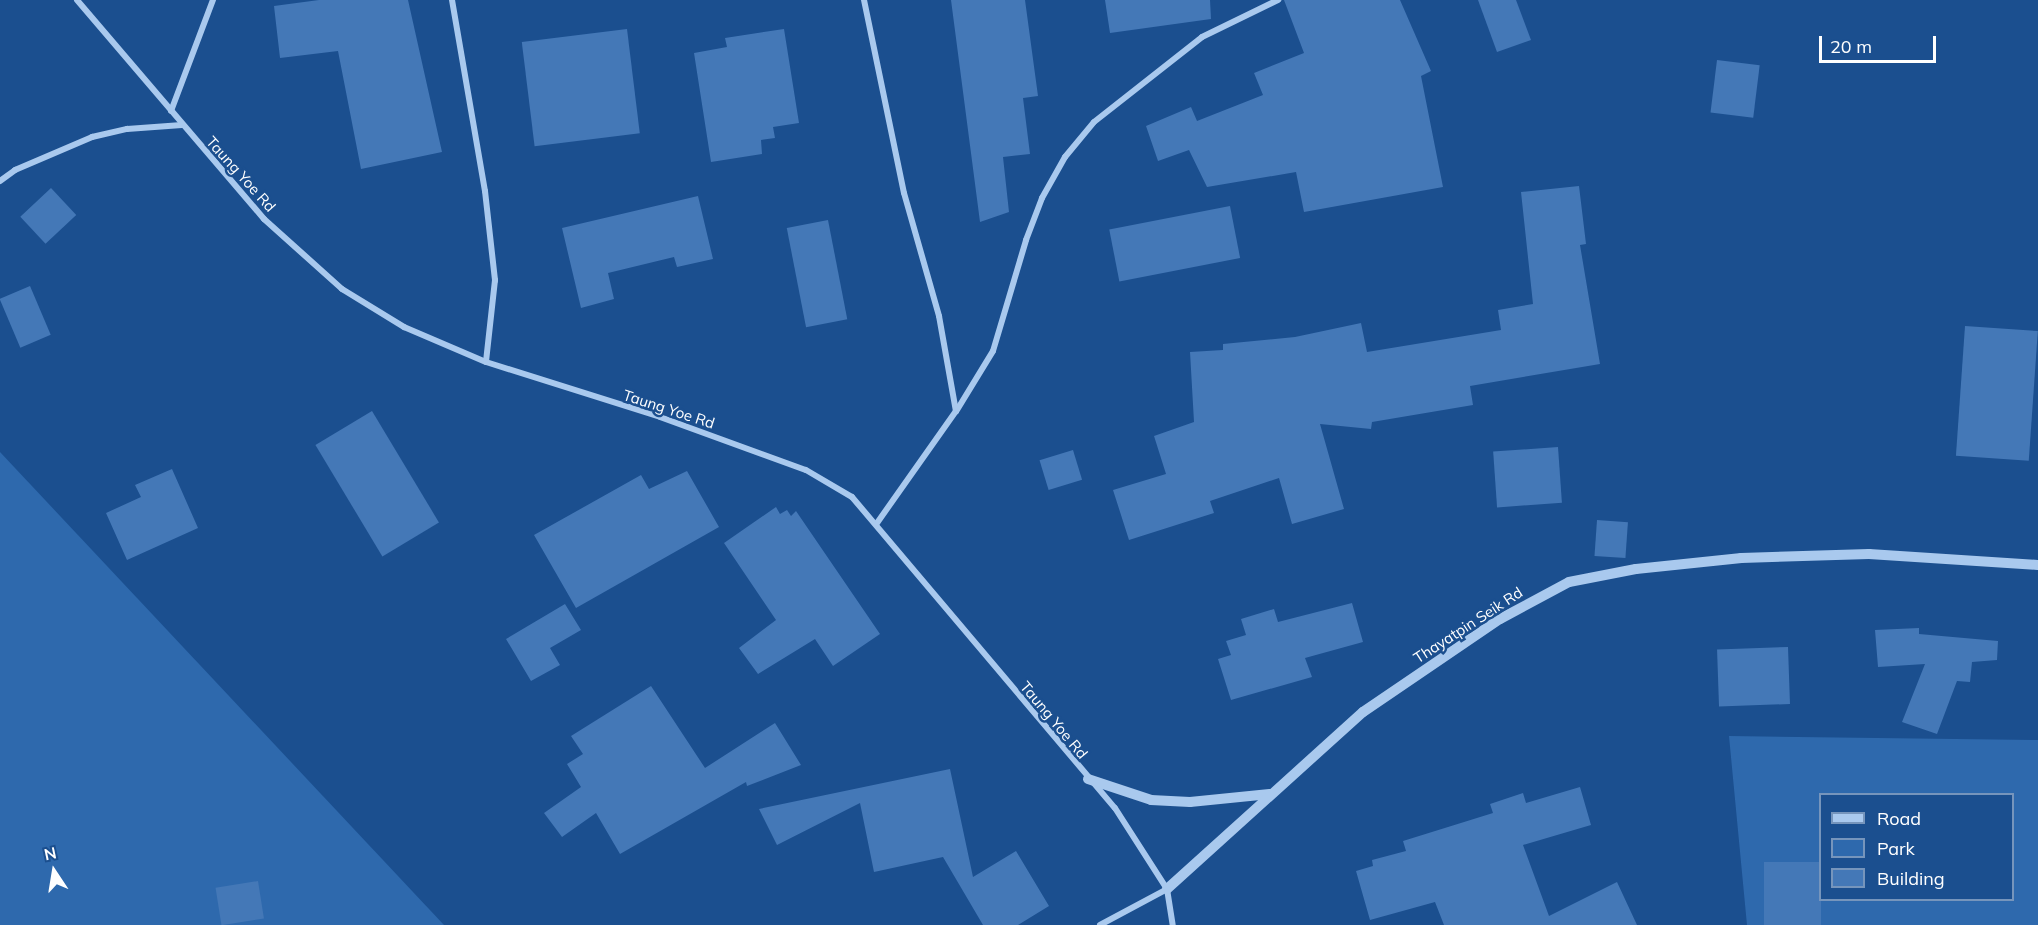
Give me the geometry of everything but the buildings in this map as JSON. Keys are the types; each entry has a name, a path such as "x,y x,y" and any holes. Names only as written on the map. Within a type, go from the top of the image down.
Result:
{"street":[{"name":"Taung Yoe Rd","path":"77,0 264,219 342,289 404,327 486,362 660,417 806,470 852,497 877,523 1088,779 1115,808 1167,889 1173,925"},
{"path":"171,111 213,0"},
{"path":"452,0 485,191 495,280 486,362"},
{"path":"864,0 904,193 941,326 956,411"},
{"path":"877,523 946,431 993,351 1026,240 1042,198 1065,157 1094,122 1202,37 1278,0"},
{"path":"0,181 15,170 92,137 127,129 182,125"},
{"name":"Thayatpin Seik Rd","path":"1167,889 1363,712 1500,619 1569,582 1636,569 1741,558 1869,554 2038,565"},
{"path":"1088,779 1151,800 1190,802 1270,794"},
{"path":"1100,925 1167,889"}],"green space":[{"path":"0,452 444,925 0,925"},
{"path":"1729,736 2038,740 2038,925 1747,925"}]}
